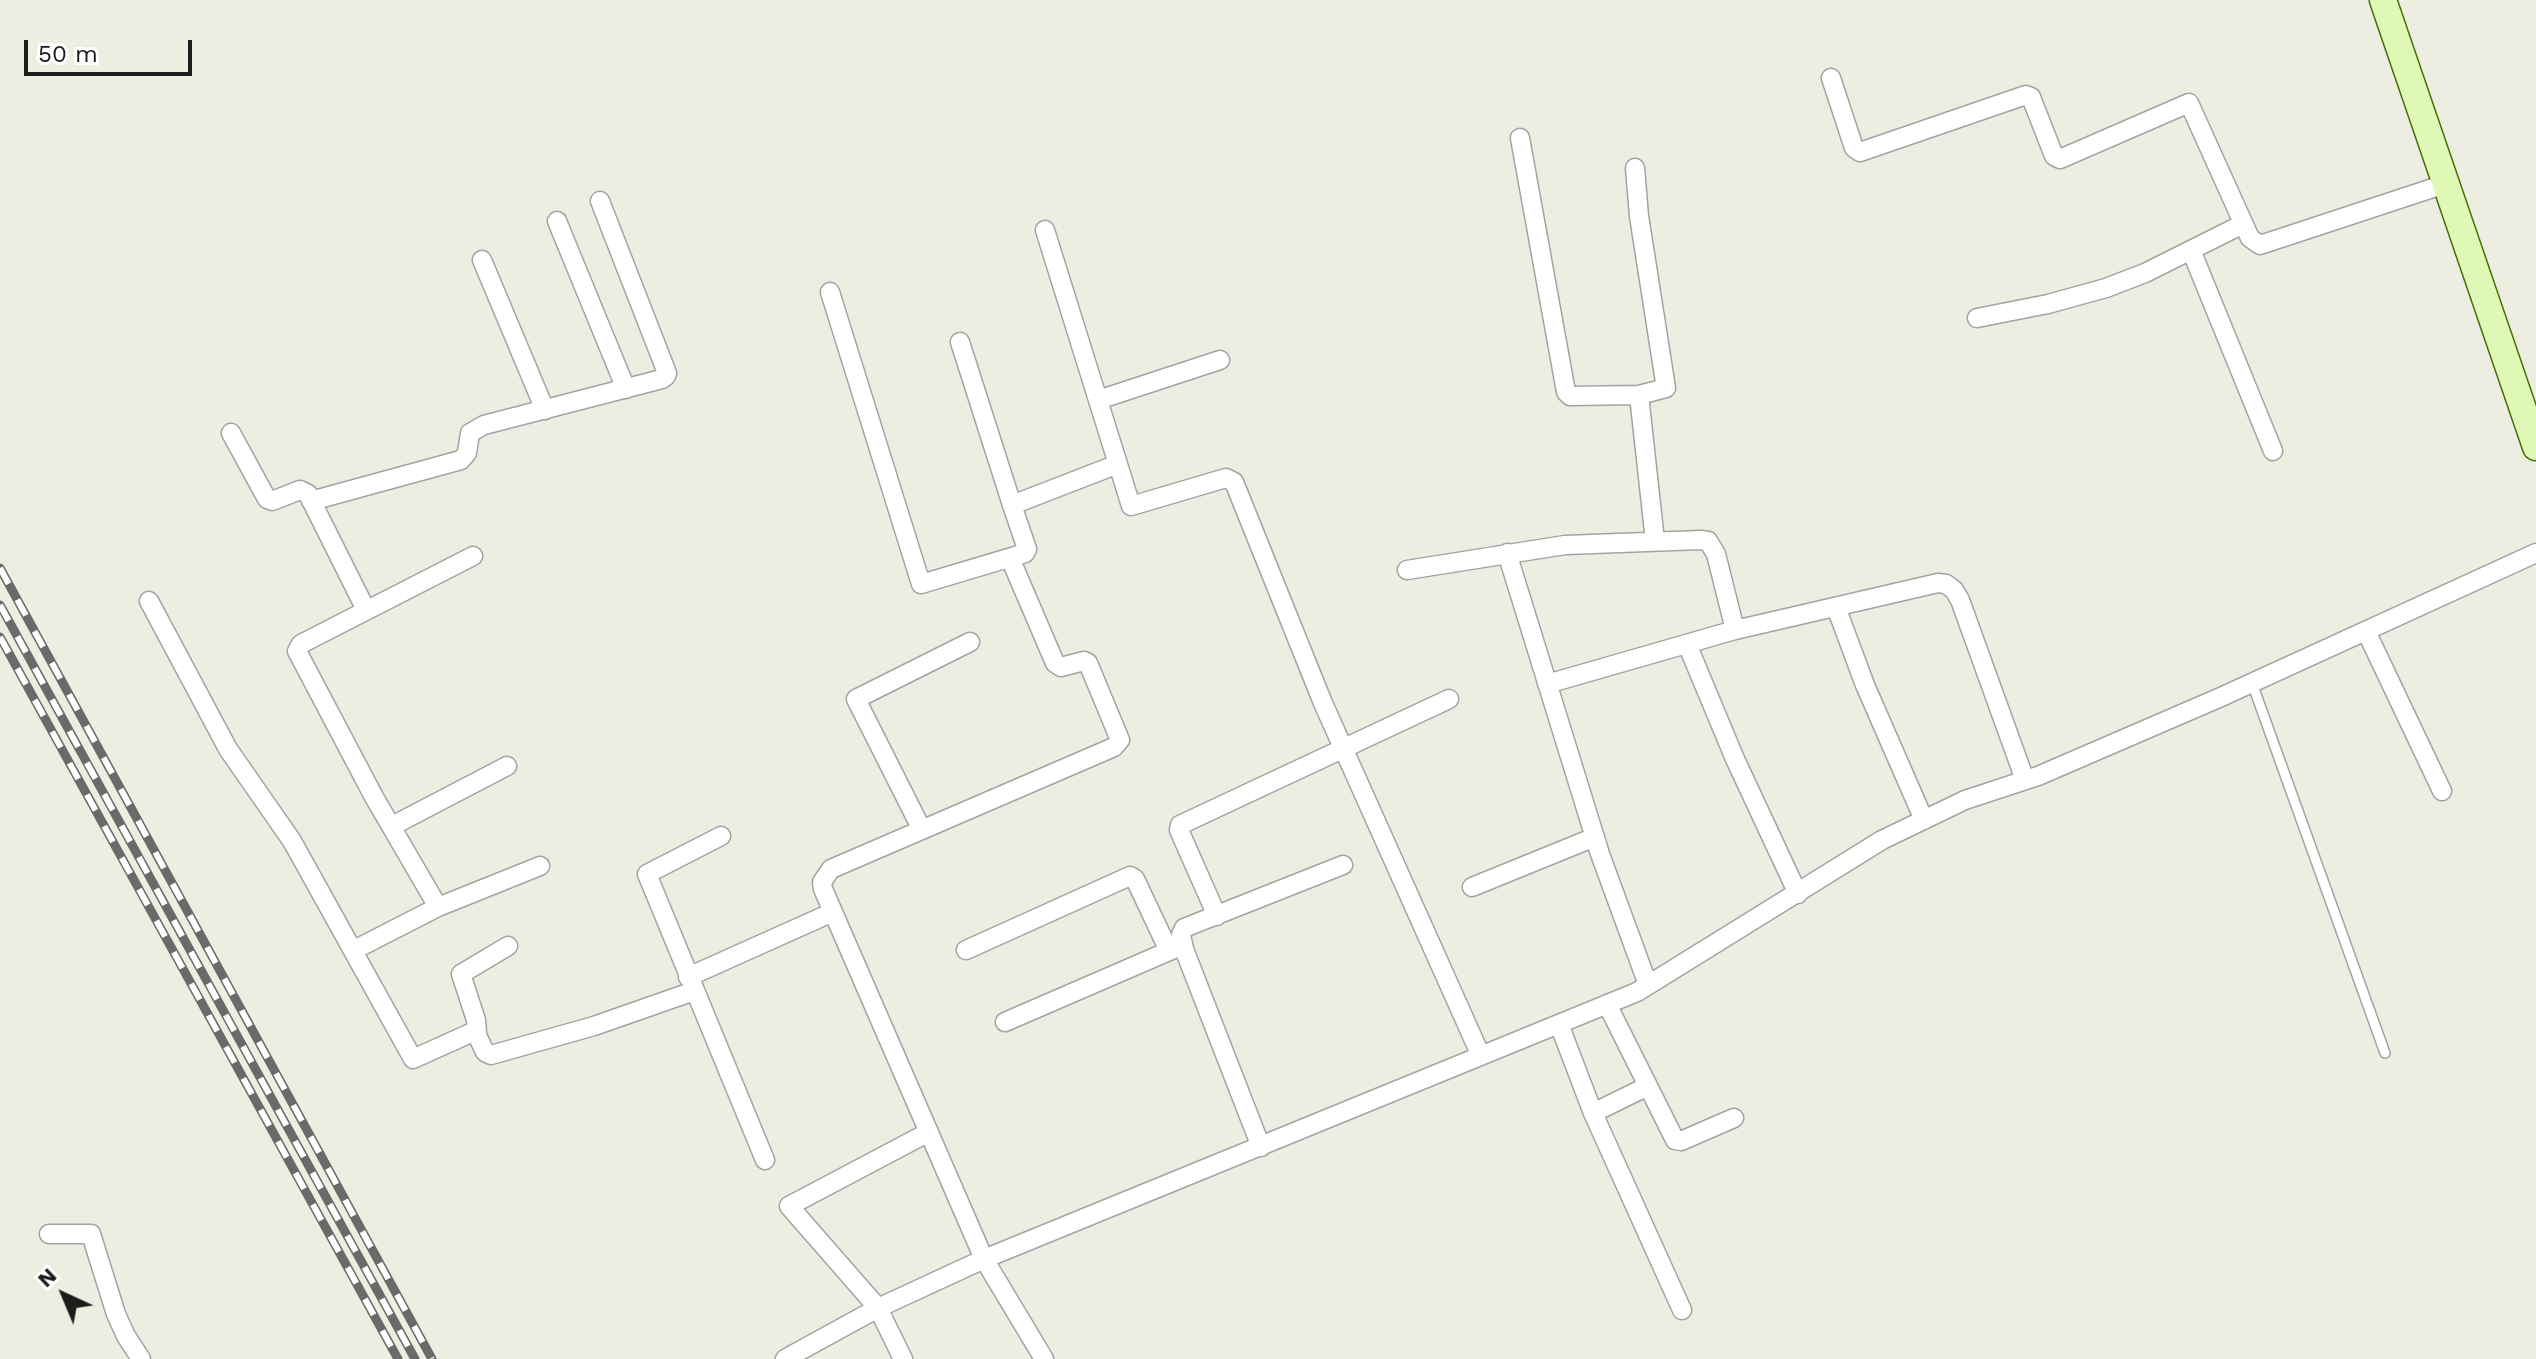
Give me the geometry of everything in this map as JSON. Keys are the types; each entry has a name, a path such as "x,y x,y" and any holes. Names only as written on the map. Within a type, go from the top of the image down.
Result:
{"street":[{"path":"2383,0 2536,447"},
{"path":"1831,78 1854,148 1860,152 2026,95 2031,97 2054,156 2060,159 2189,103 2243,224 2252,241 2260,245 2445,184"},
{"path":"1520,138 1566,394 1570,396 1639,395 1663,390 1666,386 1639,216 1635,168"},
{"path":"311,501 461,460 467,453 468,437 475,429 662,379 667,373 600,201"},
{"path":"557,221 626,389"},
{"path":"1977,318 2048,304 2106,288 2145,273 2243,224"},
{"path":"1045,230 1132,507 1226,478 1234,482 1343,747 1481,1056"},
{"path":"2191,250 2273,451"},
{"path":"482,260 545,410"},
{"path":"830,292 920,583 925,585 1025,553 1027,549 960,342"},
{"path":"1098,400 1220,360"},
{"path":"1639,395 1655,541"},
{"path":"231,433 267,499 272,501 300,490 308,494 366,610"},
{"path":"1012,505 1118,464"},
{"path":"1407,570 1565,545 1708,541 1713,547 1735,630"},
{"path":"1507,553 1595,837 1648,985"},
{"path":"785,1359 878,1308 984,1259 1607,1004 1648,985 1882,840 1965,800 2025,780 2252,683 2536,553"},
{"path":"438,907 297,651 301,644 473,556"},
{"path":"1010,558 1055,663 1061,667 1084,661 1088,663 1120,740 1114,747 831,869 822,882 984,1259 1044,1359"},
{"path":"1547,684 1735,630 1938,583 1946,584 1954,590 2025,780"},
{"path":"149,601 228,749 292,841 413,1059 475,1031 477,1033"},
{"path":"1836,607 1870,699 1924,820"},
{"path":"2366,631 2442,791"},
{"path":"922,830 856,699 970,642"},
{"path":"1687,644 1735,759 1798,894"},
{"path":"1217,916 1179,830 1180,825 1449,699"},
{"path":"392,826 507,766"},
{"path":"721,836 647,874 765,1160"},
{"path":"1472,887 1595,837"},
{"path":"1177,950 1182,930 1343,865"},
{"path":"354,950 438,907 540,866"},
{"path":"966,950 1130,876 1135,879 1177,950 1261,1147"},
{"path":"508,946 461,974 476,1020 477,1033 485,1052 491,1055 594,1026 691,984 833,912"},
{"path":"1005,1022 1177,950"},
{"path":"1607,1004 1673,1138 1677,1141 1734,1118"},
{"path":"1559,1024 1593,1113 1682,1310"},
{"path":"1593,1113 1648,1086"},
{"path":"903,1359 878,1308 789,1206 929,1132"},
{"path":"49,1234 91,1234 116,1314 141,1359"}],"lane":[{"path":"2252,683 2385,1053"}],"railway":[{"path":"0,568 432,1359"},
{"path":"0,605 415,1359"},
{"path":"0,637 398,1359"}]}
